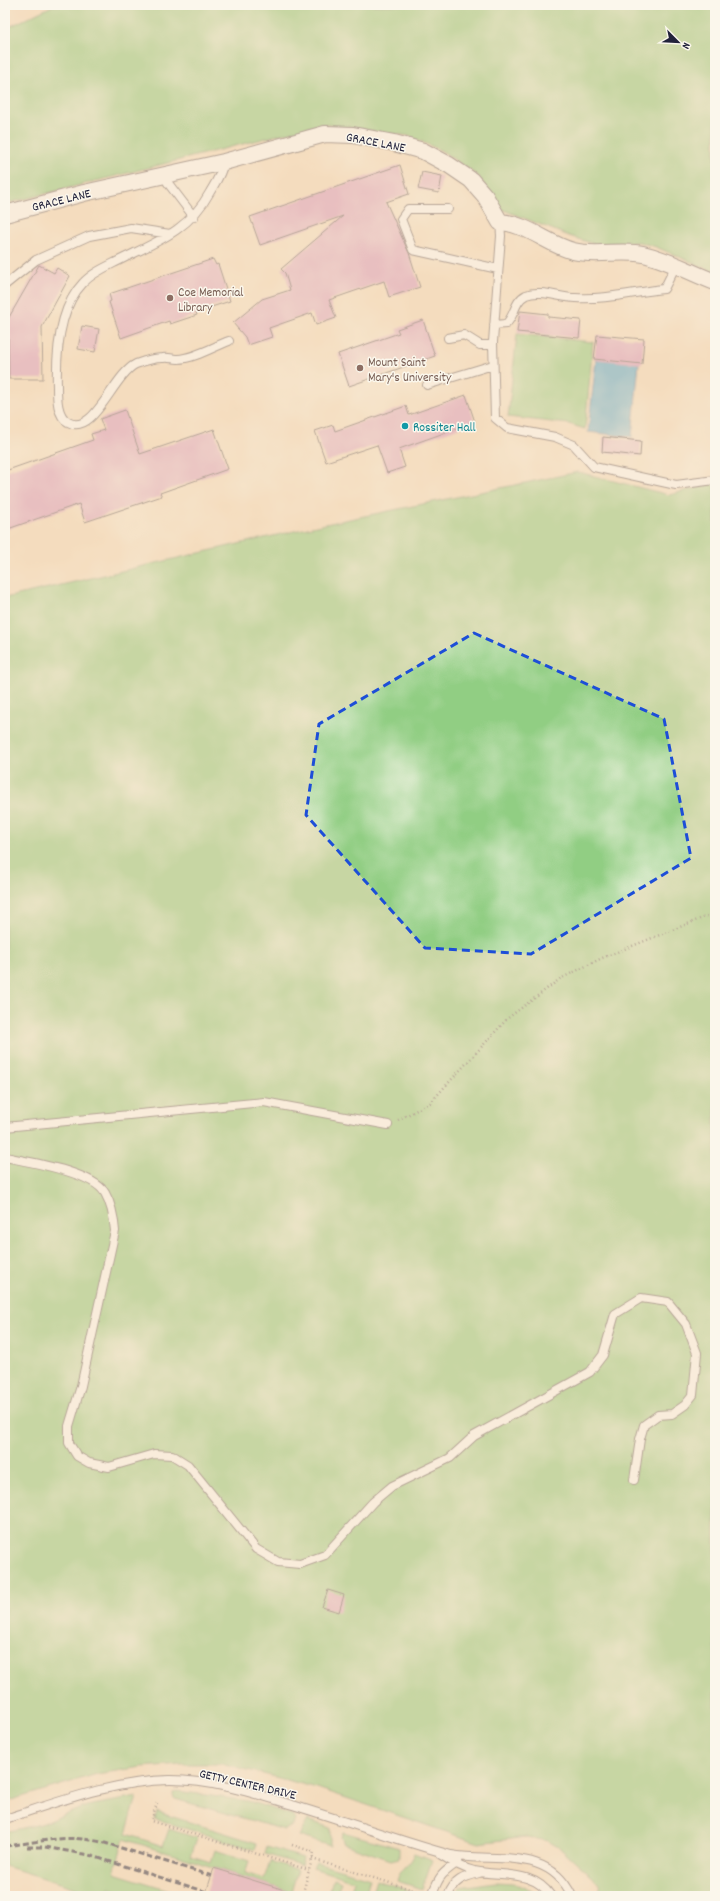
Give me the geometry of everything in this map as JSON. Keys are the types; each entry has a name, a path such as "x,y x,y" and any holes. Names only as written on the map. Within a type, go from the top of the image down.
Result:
{"street":[{"name":"GRACE LANE","path":"5,214 84,193 224,162 325,134 353,135 394,143 423,151 449,165 471,180 485,196 500,222"},
{"path":"500,222 514,223 572,250 589,254 612,252 643,254 676,265 715,282"}],"lane":[{"path":"224,162 223,169 204,203 194,217 185,226 101,269 82,284 70,302 62,321 57,376 57,400 61,414 66,421 73,425 80,425 87,422 96,413 114,384 135,365 163,357 178,359 190,357 229,341"},
{"path":"164,175 168,183 194,217"},
{"path":"448,209 408,209 405,211 401,219 414,250 498,270"},
{"path":"500,222 501,236 492,346 495,418 507,428 555,437 574,445 594,467 676,485 715,480"},
{"path":"5,285 36,260 90,236 131,228 170,234"},
{"path":"494,325 506,324 511,317 516,304 524,296 532,293 574,298 590,298 664,289 676,265"},
{"path":"448,338 464,335 480,346 492,346"},
{"path":"427,386 493,365"},
{"path":"5,1127 264,1102 388,1125"},
{"path":"5,1156 92,1180 104,1191 113,1210 116,1231 81,1386 69,1426 69,1442 77,1456 88,1463 109,1466 154,1454 172,1456 188,1465 256,1549 278,1562 300,1564 325,1555 373,1502 392,1486 450,1458 474,1436 590,1372 603,1356 615,1314 641,1298 668,1302 686,1324 697,1353 693,1395 685,1405 672,1414 658,1415 644,1425 640,1439 634,1480"},
{"name":"GETTY CENTER DRIVE","path":"5,1819 98,1790 130,1784 171,1780 196,1782 260,1795 435,1851 464,1858 498,1857 520,1859 537,1864 552,1871 562,1880 572,1896"},
{"name":"GETTY CENTER DRIVE","path":"435,1851 455,1864 482,1872 522,1877 537,1882 551,1896"},
{"path":"429,1893 438,1879 448,1868 464,1858"},
{"path":"448,1896 452,1886 462,1878 482,1872"}],"path":[{"path":"388,1125 430,1103 508,1018 560,979 602,958 715,913"},
{"path":"157,1803 150,1821 309,1870"},
{"path":"292,1845 314,1852 302,1896"},
{"path":"312,1859 429,1893"}],"highlighted area":[{"path":"474,633 664,719 691,858 531,954 425,948 306,815 319,724"}],"green space":[{"path":"54,5 715,5 715,272 656,247 639,242 594,244 569,236 501,209 478,176 442,151 409,136 322,124 5,204 5,29"},
{"path":"517,334 593,342 585,429 569,424 508,417"},
{"path":"578,472 669,495 715,483 715,1896 601,1896 599,1883 563,1850 548,1841 527,1837 479,1843 317,1788 225,1764 182,1764 142,1767 97,1774 5,1802 5,598 316,526"},
{"path":"177,1791 248,1801 292,1815 295,1820 293,1825 285,1830 175,1799 173,1793"},
{"path":"137,1797 126,1834 163,1846 169,1829 197,1838 191,1856 211,1862 215,1850 249,1861 245,1873 264,1879 270,1861 298,1870 291,1892 124,1839 114,1873 189,1896 136,1896 109,1888 106,1896 102,1896 5,1866 5,1832 41,1824 87,1806"},
{"path":"157,1812 257,1843 255,1850 155,1819"},
{"path":"308,1820 330,1828 330,1846 299,1836"},
{"path":"343,1832 399,1848 399,1858 391,1860 344,1844 341,1837"},
{"path":"267,1847 303,1858 301,1865 265,1854"},
{"path":"414,1853 432,1860 422,1889 397,1881 398,1877"},
{"path":"316,1862 370,1878 365,1896 328,1896 333,1879 341,1882 338,1890 350,1894 354,1881 313,1868"},
{"path":"376,1880 421,1894 421,1896 371,1896"},
{"path":"495,1882 513,1883 532,1891 533,1896 454,1896 460,1887"}],"water":[{"path":"596,359 639,363 632,437 588,432"}],"building":[{"path":"400,165 409,194 386,202 409,253 420,287 389,297 384,281 329,300 336,318 316,325 312,313 269,328 272,337 248,345 245,337 233,323 262,299 290,290 285,273 281,269 343,216 260,245 250,217"},
{"path":"422,172 442,176 439,193 418,189"},
{"name":"Coe Memorial Library","path":"213,259 216,265 218,264 230,301 196,312 197,315 170,324 169,321 121,338 109,302 111,301 109,294"},
{"path":"39,265 54,273 57,268 70,276 42,327 43,379 9,379 8,319"},
{"path":"520,311 548,314 548,317 581,320 579,338 517,332"},
{"path":"423,320 435,356 349,386 338,354 399,333 397,329"},
{"path":"82,326 99,329 95,352 78,349"},
{"path":"597,335 644,339 642,364 594,359"},
{"name":"Rossiter Hall","path":"466,395 475,422 399,449 405,467 387,473 377,445 326,462 315,431 333,425 335,431 406,406 409,415"},
{"path":"125,410 140,454 214,429 228,469 160,493 162,496 85,522 79,504 5,530 5,471 93,440 91,434 104,430 100,419"},
{"path":"603,437 641,441 640,456 602,452"},
{"path":"328,1590 344,1595 339,1612 322,1607"},
{"path":"214,1868 294,1893 294,1896 205,1896"}],"railway":[{"path":"5,1846 66,1838 91,1840 212,1876"},
{"path":"27,1847 45,1847 89,1855 207,1892"}],"place":[{"name":"Coe Memorial Library","path":"170,298"},
{"name":"Mount Saint Mary's University","path":"360,368"},
{"name":"Rossiter Hall","path":"405,426"}]}
